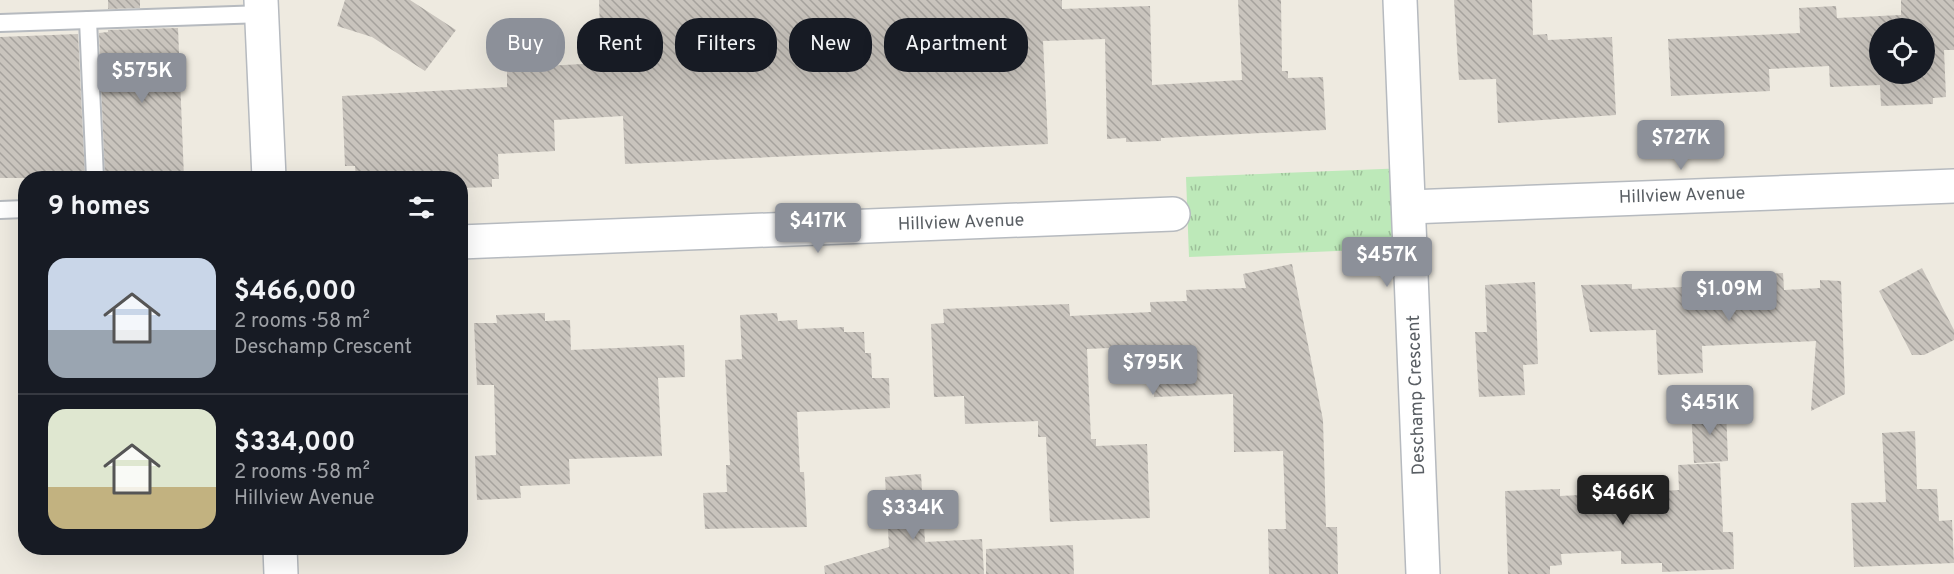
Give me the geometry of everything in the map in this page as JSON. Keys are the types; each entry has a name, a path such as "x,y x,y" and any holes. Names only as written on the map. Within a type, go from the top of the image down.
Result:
{"street":[{"name":"Deschamp Crescent","path":"1400,0 1423,574"},
{"path":"261,7 269,171"},
{"name":"Hillview Avenue","path":"1409,207 1954,186"},
{"name":"Hillview Avenue","path":"468,242 1173,214"},
{"path":"280,555 281,574"}],"lane":[{"path":"0,23 88,20 261,7"},
{"path":"88,20 95,171"},
{"path":"0,210 18,209"}],"green space":[{"path":"1407,168 1411,248 1189,257 1186,177"}],"building":[{"path":"108,0 140,0 140,8 108,9"},
{"path":"345,0 410,0 456,30 425,71 372,37 337,26"},
{"path":"599,0 1062,0 1062,9 1150,6 1152,85 1242,80 1238,0 1281,0 1282,71 1288,71 1288,78 1323,77 1326,130 1161,138 1161,141 1126,142 1126,138 1107,139 1105,39 1043,41 1048,144 625,164 623,116 554,120 555,151 498,154 499,179 492,179 492,187 468,188 468,171 355,171 355,166 345,166 342,96 507,87 507,72 565,72 565,65 577,64 577,72 663,72 663,18 600,18"},
{"path":"1454,0 1532,0 1533,35 1547,34 1548,40 1612,37 1616,115 1498,123 1496,79 1459,80"},
{"path":"1901,0 1954,0 1954,50 1944,50 1946,97 1933,98 1933,104 1881,106 1880,85 1830,87 1829,66 1769,69 1770,91 1671,96 1668,39 1800,33 1799,8 1836,6 1837,18 1901,15"},
{"path":"178,28 184,171 105,171 99,33 108,32 108,30"},
{"path":"78,34 85,171 18,171 18,178 0,178 0,37"},
{"path":"1292,264 1323,420 1326,527 1337,527 1338,574 1269,574 1268,529 1286,529 1283,451 1234,452 1233,394 1154,397 1152,346 1087,349 1091,439 1096,439 1096,446 1147,444 1150,518 1050,522 1046,437 1038,437 1038,421 965,424 964,396 934,397 931,324 944,323 943,309 1069,304 1070,316 1151,312 1150,302 1187,301 1186,290 1246,288 1243,274"},
{"path":"1922,268 1954,330 1954,340 1924,355 1912,355 1879,291"},
{"path":"1783,273 1784,290 1820,288 1820,280 1841,281 1845,394 1811,411 1816,341 1702,346 1703,373 1658,375 1656,330 1590,332 1581,285 1632,284 1632,289 1736,285 1735,275"},
{"path":"1535,282 1538,364 1523,365 1525,395 1479,397 1475,332 1487,332 1485,285"},
{"path":"545,313 545,321 570,320 571,350 684,345 685,377 658,378 662,456 569,459 570,484 520,486 521,498 477,500 475,456 496,455 494,385 477,385 474,323 497,323 496,315"},
{"path":"777,313 778,321 797,320 798,329 844,327 844,332 864,332 865,353 871,353 872,378 889,378 890,408 797,412 800,472 804,472 807,527 705,529 703,493 727,492 726,465 730,465 725,360 742,359 740,315"},
{"path":"1726,409 1728,461 1694,463 1691,410"},
{"path":"1915,431 1917,489 1937,489 1939,521 1952,520 1954,563 1854,567 1851,503 1886,502 1882,433"},
{"path":"1720,463 1723,532 1733,532 1734,569 1662,572 1662,563 1621,564 1621,551 1561,554 1562,565 1550,566 1550,574 1508,574 1505,491 1560,489 1560,496 1679,490 1678,465"},
{"path":"921,474 925,542 982,539 984,574 825,574 824,566 889,547 885,477"},
{"path":"1073,545 1074,574 986,574 986,549"}]}
